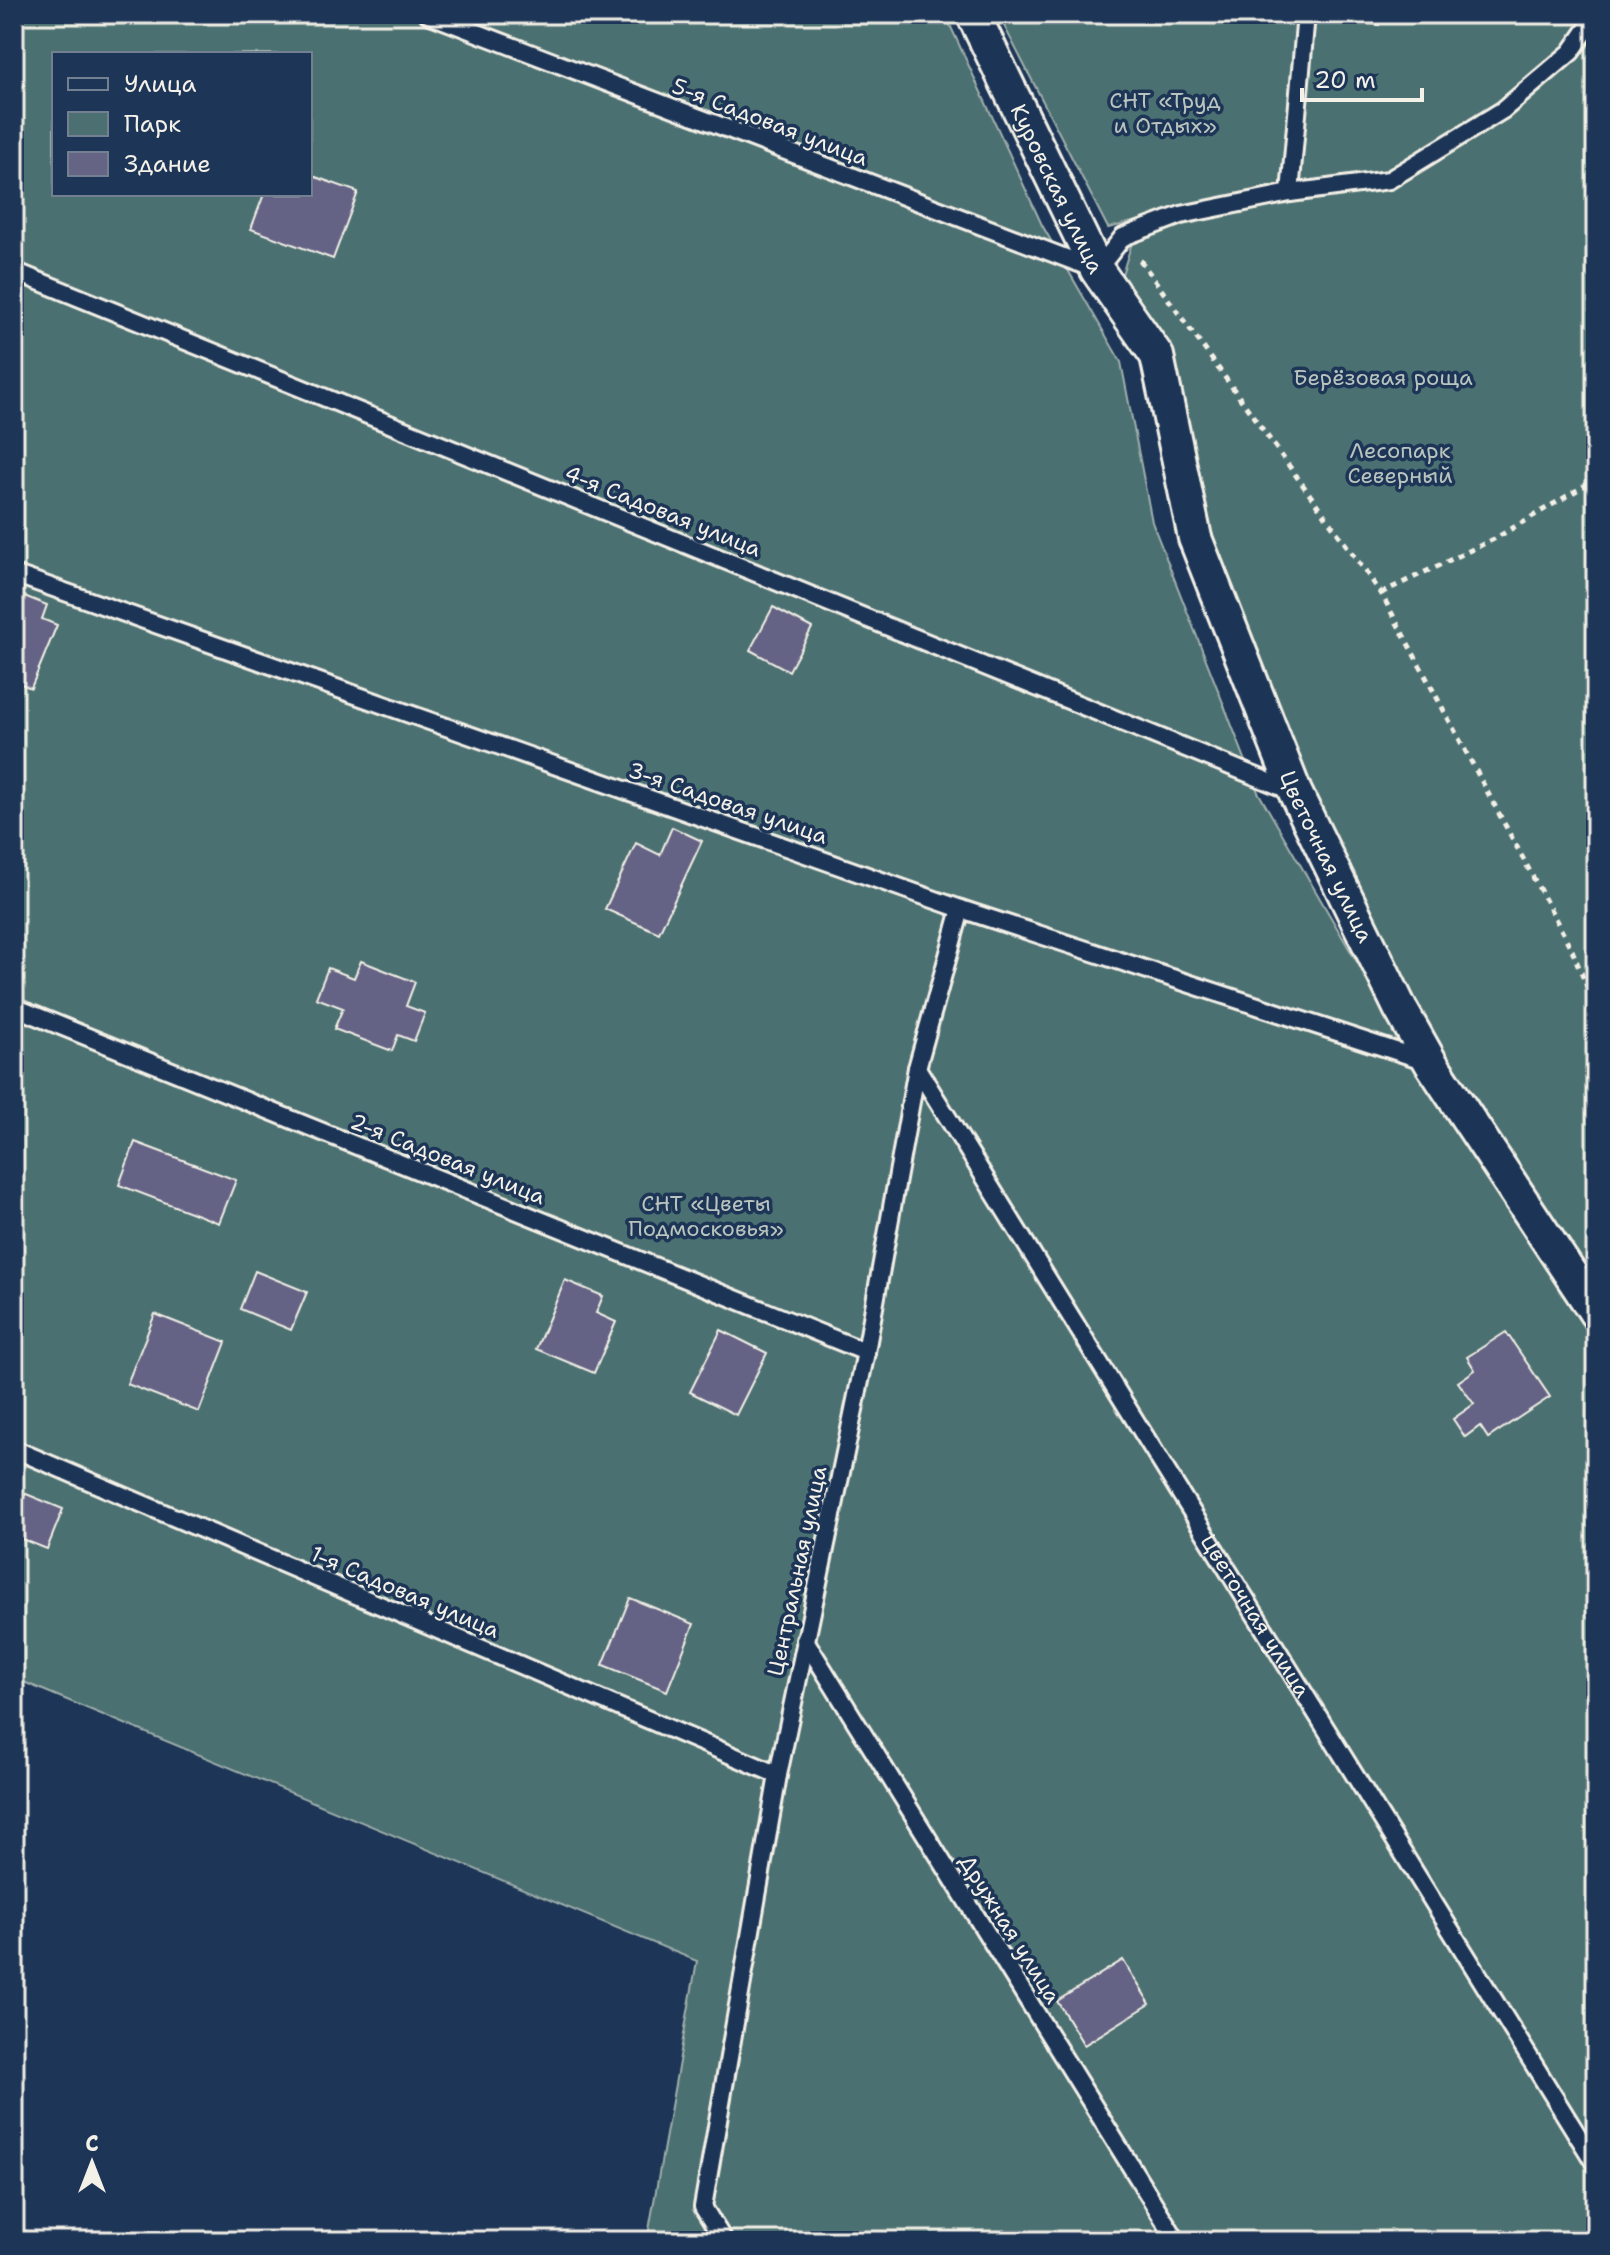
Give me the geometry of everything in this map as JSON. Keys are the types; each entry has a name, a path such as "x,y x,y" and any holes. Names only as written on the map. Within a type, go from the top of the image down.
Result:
{"street":[{"name":"Куровская улица","path":"973,14 1097,270 1157,356"},
{"name":"Цветочная улица","path":"1157,356 1195,538 1295,792 1400,1008 1431,1063 1596,1313"}],"lane":[{"name":"5-я Садовая улица","path":"428,14 1097,270"},
{"path":"1290,193 1306,14"},
{"path":"1097,270 1123,237 1181,215 1290,193 1389,180 1503,110 1571,52 1596,16"},
{"name":"4-я Садовая улица","path":"14,271 1295,792"},
{"name":"3-я Садовая улица","path":"14,574 961,909 1431,1063"},
{"name":"Центральная улица","path":"724,2241 703,2207 778,1775 866,1352 917,1068 961,909"},
{"name":"2-я Садовая улица","path":"14,1007 866,1352"},
{"name":"Цветочная улица","path":"917,1068 1596,2165"},
{"name":"1-я Садовая улица","path":"14,1449 778,1775"},
{"name":"Дружная улица","path":"805,1640 1177,2241"}],"path":[{"path":"1123,237 1381,593 1572,950 1596,1009"},
{"path":"1381,593 1494,539 1596,479"}],"green space":[{"name":"СНТ «Цветы Подмосковья»","path":"14,14 945,14 1042,225 1121,362 1152,522 1258,792 1354,957 1545,1259 1343,896 1188,507 1164,364 1118,287 1136,230 1225,200 1108,228 998,14 1596,14 1596,2241 647,2241 697,1961 14,1678"}],"building":[{"path":"1329,14 1381,14 1379,25"},
{"path":"312,176 358,192 333,259 251,229 263,196 312,196"},
{"path":"14,592 47,605 42,619 57,625 31,688 14,681"},
{"path":"773,607 812,628 789,671 750,650"},
{"path":"672,827 702,841 659,933 605,909 636,843 660,855"},
{"path":"361,961 415,982 406,1006 425,1013 414,1041 398,1035 392,1051 334,1029 343,1008 316,998 328,968 354,978"},
{"path":"135,1142 236,1180 219,1223 119,1185"},
{"path":"255,1271 307,1292 291,1330 240,1309"},
{"path":"565,1280 603,1296 596,1313 616,1322 594,1373 536,1349"},
{"path":"155,1314 226,1342 199,1412 127,1384"},
{"path":"721,1330 767,1353 736,1415 690,1392"},
{"path":"1506,1332 1550,1397 1488,1438 1480,1426 1465,1437 1453,1419 1474,1404 1458,1382 1475,1370 1467,1357"},
{"path":"14,1489 63,1509 47,1549 14,1536"},
{"path":"630,1598 694,1624 667,1691 603,1665"},
{"path":"1123,1960 1150,2004 1084,2045 1057,2001"}],"park label":[{"name":"СНТ «Труд и Отдых»","path":"1165,112"},
{"name":"Берёзовая роща","path":"1383,377"},
{"name":"Лесопарк Северный","path":"1400,462"}]}
